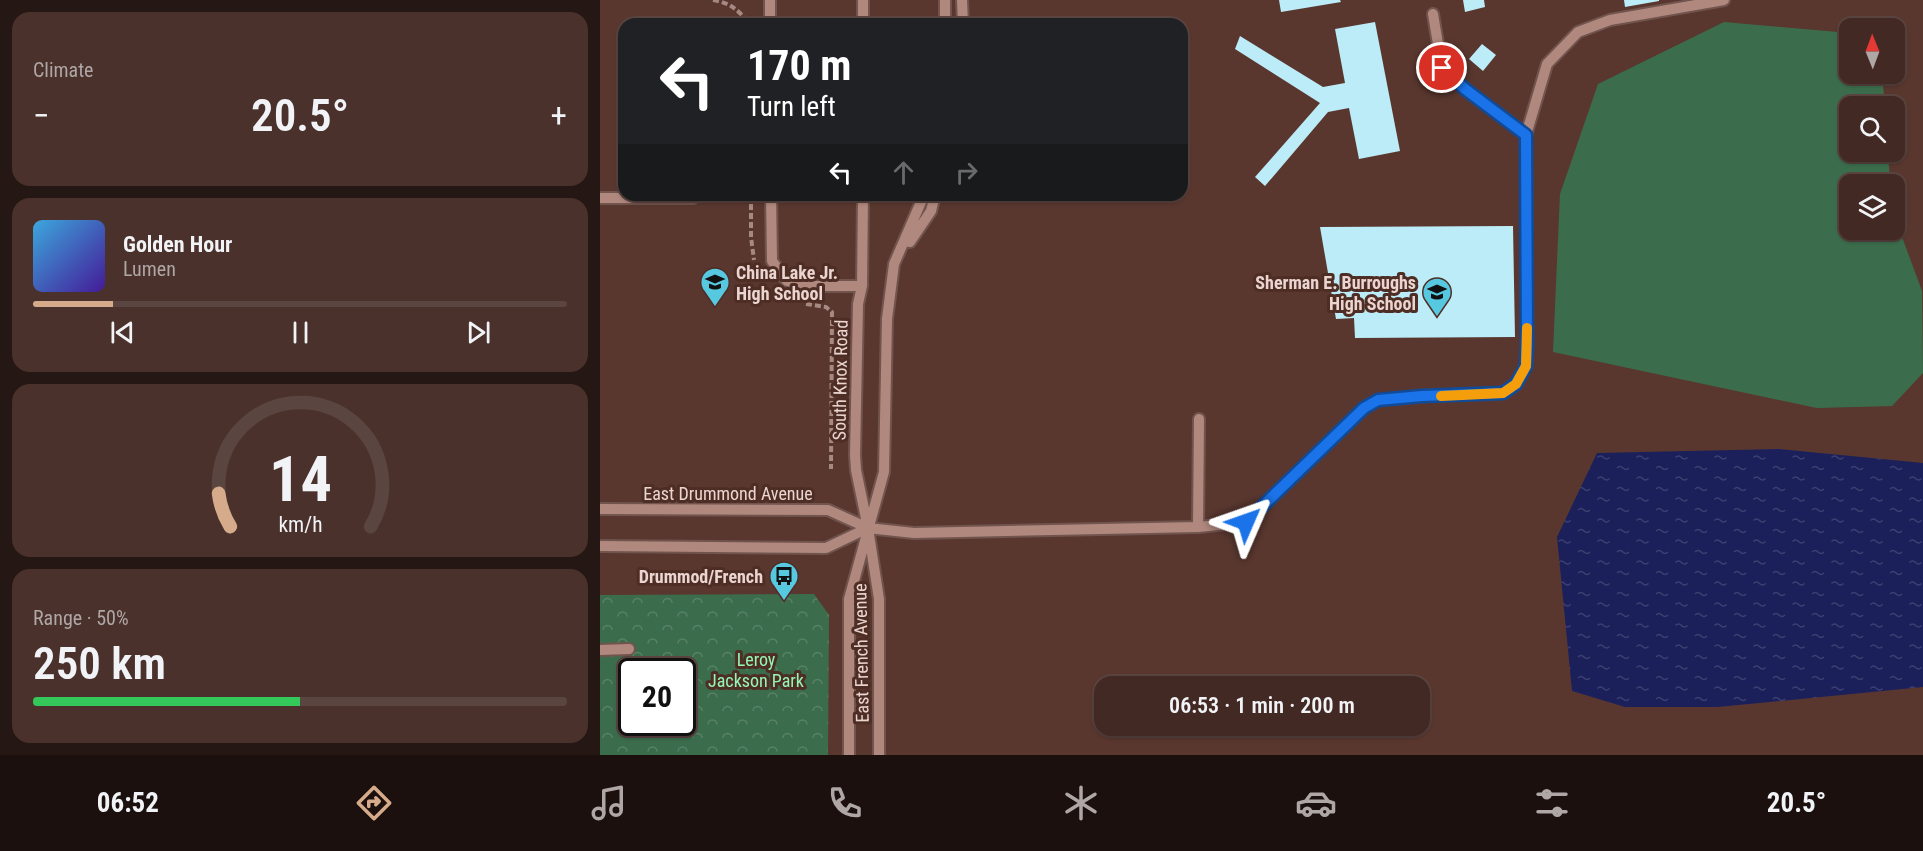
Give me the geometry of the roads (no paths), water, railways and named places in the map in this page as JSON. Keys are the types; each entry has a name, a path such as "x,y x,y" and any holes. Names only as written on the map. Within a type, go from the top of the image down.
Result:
{"street":[{"path":"770,0 770,18"},
{"path":"863,0 863,18"},
{"path":"945,0 945,18"},
{"path":"962,0 963,18"},
{"path":"600,546 826,548 868,528 915,533 1198,527 1246,522 1364,408 1378,400 1503,393 1516,384 1526,366 1527,345 1526,135 1547,64 1578,32 1610,20 1724,0"},
{"path":"1433,14 1442,68 1465,89 1526,135"},
{"path":"600,198 618,198"},
{"path":"771,201 772,261 787,281 807,286 862,286"},
{"name":"South Knox Road","path":"863,201 855,455 868,528"},
{"path":"868,528 884,472 887,319 894,264 921,201"},
{"path":"894,264 931,211 934,201"},
{"path":"1198,527 1199,419"},
{"name":"East Drummond Avenue","path":"600,509 828,510 868,528"},
{"name":"East French Avenue","path":"849,755 849,599 868,528"},
{"name":"East French Avenue","path":"868,528 879,599 879,755"},
{"path":"600,650 628,650"}],"water":[{"path":"1779,449 1923,463 1923,687 1718,707 1625,707 1572,691 1557,537 1597,453"}],"place":[{"name":"China Lake Jr. High School","path":"715,308"},
{"name":"Sherman E. Burroughs High School","path":"1437,318"},
{"name":"Drummod/French","path":"784,602"}],"park label":[{"name":"Leroy Jackson Park","path":"756,669"}]}
